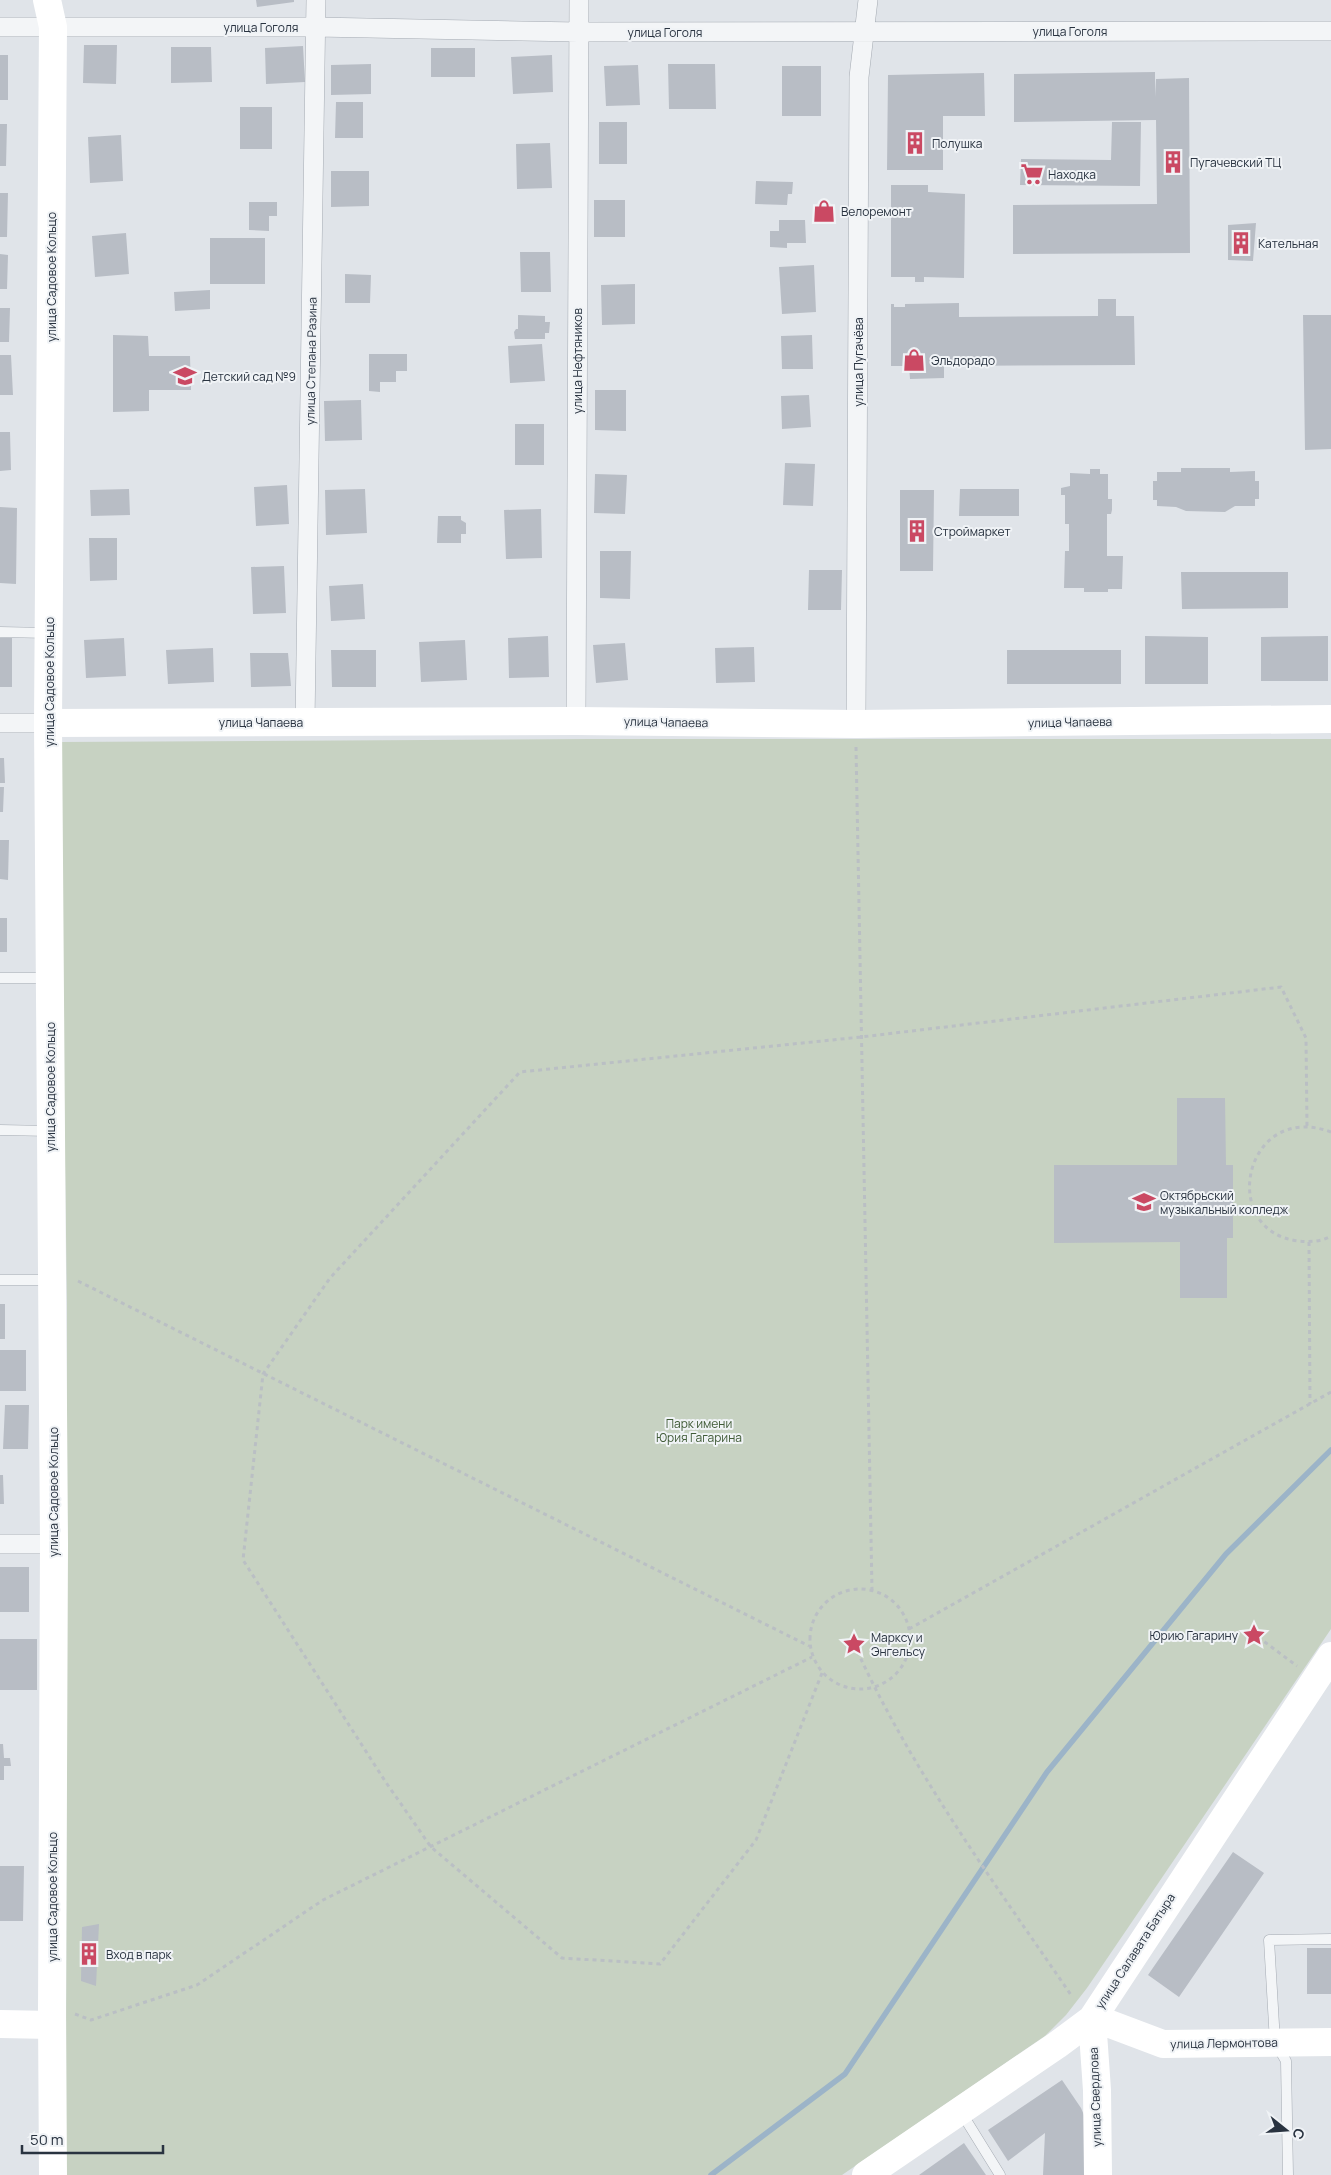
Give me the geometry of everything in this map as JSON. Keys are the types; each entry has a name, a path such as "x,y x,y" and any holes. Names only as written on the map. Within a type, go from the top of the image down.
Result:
{"street":[{"name":"улица Садовое Кольцо","path":"47,0 53,27 48,723 51,1131 65,1280 54,1544 64,2020 54,2175"},
{"name":"улица Степана Разина","path":"305,722 316,0"},
{"name":"улица Нефтяников","path":"576,721 579,0"},
{"name":"улица Пугачёва","path":"856,724 859,77 868,0"},
{"name":"улица Гоголя","path":"0,27 316,27 578,32 1331,31"},
{"name":"улица Чапаева","path":"0,724 576,721 856,724 1331,719"},
{"path":"0,1544 54,1544"},
{"name":"улица Салавата Батыра","path":"866,2175 1092,2019 1331,1656"},
{"name":"улица Лермонтова","path":"1092,2019 1163,2044 1331,2042"},
{"name":"улица Свердлова","path":"1092,2019 1097,2090 1098,2175"},
{"path":"0,2024 64,2020"}],"lane":[{"path":"0,632 49,633"},
{"path":"0,978 50,978"},
{"path":"0,1130 51,1131"},
{"path":"0,1280 65,1280"},
{"path":"1288,2175 1286,2061 1275,2042 1269,1940 1331,1939"},
{"path":"960,2111 1000,2175"}],"path":[{"path":"856,724 872,1590"},
{"path":"822,1673 756,1840 660,1964 562,1958 431,1847 385,1781 243,1560 263,1374 330,1278 520,1072 861,1037 1280,987 1306,1038 1307,1127"},
{"path":"1331,1132 1317,1127 1298,1127 1280,1133 1264,1145 1253,1161 1248,1180 1250,1199 1258,1217 1272,1231 1289,1240 1309,1242 1331,1236"},
{"path":"1309,1242 1310,1404"},
{"path":"65,1280 263,1374 810,1646"},
{"path":"909,1629 1331,1392"},
{"path":"856,1589 872,1590 885,1595 896,1604 904,1616 909,1629 910,1644 899,1672 888,1681 874,1688 849,1689 834,1683 822,1673 812,1657 810,1629 816,1614 826,1602 840,1593 856,1589"},
{"path":"1258,1637 1297,1666"},
{"path":"854,1644 874,1688 955,1826 1071,1994"},
{"path":"64,2020 91,2020 197,1985 323,1900 812,1657"}],"green space":[{"name":"Парк имени Юрия Гагарина","path":"591,739 1331,739 1331,1629 1087,1988 1066,2015 1045,2036 842,2175 66,2175 67,1303 59,742"}],"building":[{"path":"256,0 294,0 294,2 257,7"},
{"path":"84,45 117,45 116,84 83,83"},
{"path":"303,46 305,82 266,84 265,48"},
{"path":"171,47 211,47 212,82 171,83"},
{"path":"431,48 475,48 475,77 431,77"},
{"path":"0,55 8,55 8,100 0,100"},
{"path":"552,55 553,92 513,94 511,57"},
{"path":"371,64 371,94 331,95 331,65"},
{"path":"668,64 715,64 716,109 669,109"},
{"path":"638,65 640,105 606,106 604,66"},
{"path":"782,66 821,66 821,116 782,116"},
{"name":"Пугачевский ТЦ","path":"1155,72 1155,97 1156,79 1189,78 1190,253 1013,254 1013,205 1157,204 1156,120 1014,122 1014,74"},
{"path":"984,73 985,116 943,116 943,170 887,170 888,75"},
{"path":"336,102 363,102 363,138 335,138"},
{"path":"240,107 272,107 272,149 240,149"},
{"path":"599,122 627,122 627,164 599,164"},
{"path":"1112,122 1141,122 1140,186 1020,185 1021,159 1111,160"},
{"path":"0,124 7,124 6,166 0,166"},
{"path":"121,135 123,181 90,183 88,137"},
{"path":"550,143 552,188 517,189 516,144"},
{"path":"331,171 369,171 369,206 331,207"},
{"path":"756,181 793,182 792,194 788,194 787,205 755,204"},
{"path":"891,185 928,185 928,192 965,194 964,278 924,277 924,282 915,282 915,277 891,277"},
{"path":"0,193 8,193 7,237 0,237"},
{"path":"594,200 625,200 625,237 594,237"},
{"path":"249,202 277,202 277,216 269,216 269,231 249,230"},
{"path":"779,220 805,220 806,243 787,243 787,248 770,247 770,231 779,231"},
{"name":"Кательная","path":"1256,223 1253,261 1228,260 1228,225"},
{"path":"126,233 129,274 95,277 92,236"},
{"path":"210,238 265,238 265,284 210,284"},
{"path":"520,252 550,252 551,292 521,292"},
{"path":"0,254 8,255 7,289 0,289"},
{"path":"814,265 816,312 782,314 779,267"},
{"path":"345,274 371,275 370,303 345,303"},
{"path":"635,284 635,324 602,325 601,285"},
{"path":"210,290 210,309 175,311 174,292"},
{"path":"1098,299 1116,299 1116,316 1134,316 1135,365 944,366 944,378 910,379 909,366 891,366 891,304 894,304 894,307 905,307 905,304 959,303 959,317 1098,316"},
{"path":"0,308 10,308 9,342 0,342"},
{"path":"518,315 545,316 545,322 550,322 549,333 545,333 545,339 515,339 514,332 518,329"},
{"path":"1303,315 1331,315 1331,449 1305,450"},
{"path":"113,335 148,336 149,356 190,356 191,390 149,390 149,411 113,412"},
{"path":"812,335 813,369 782,369 781,336"},
{"path":"542,344 545,381 510,383 508,346"},
{"path":"369,354 407,354 407,371 396,371 396,382 380,382 380,392 369,391"},
{"path":"0,355 11,355 13,395 0,395"},
{"path":"595,390 626,390 626,431 595,430"},
{"path":"809,395 811,427 782,429 781,396"},
{"path":"361,400 362,440 325,441 324,401"},
{"path":"515,424 544,424 544,465 515,465"},
{"path":"0,432 10,432 11,470 0,471"},
{"path":"785,463 815,464 813,506 783,505"},
{"path":"1181,468 1230,468 1230,472 1255,471 1255,481 1259,481 1259,499 1255,499 1255,506 1235,506 1225,512 1186,511 1176,507 1157,506 1157,500 1153,500 1153,481 1157,481 1157,472 1181,472"},
{"path":"1090,469 1100,469 1100,474 1108,474 1108,499 1112,499 1112,510 1111,514 1107,514 1107,556 1123,556 1122,589 1108,589 1108,592 1084,592 1084,588 1064,588 1065,551 1069,551 1069,524 1065,524 1065,495 1061,495 1061,488 1070,486 1070,473 1090,474"},
{"path":"595,474 627,475 625,514 594,513"},
{"path":"287,485 289,524 256,526 254,487"},
{"path":"129,489 130,515 91,516 90,490"},
{"path":"365,489 367,533 326,535 325,490"},
{"path":"960,489 1019,489 1019,516 959,516"},
{"name":"Строймаркет","path":"900,490 934,490 933,571 900,571"},
{"path":"0,507 17,508 16,584 0,583"},
{"path":"541,509 542,558 506,559 504,510"},
{"path":"438,516 461,516 461,520 466,523 466,534 461,534 461,543 437,543"},
{"path":"89,538 117,538 117,580 90,581"},
{"path":"600,551 631,551 630,599 600,598"},
{"path":"284,566 286,613 253,614 251,567"},
{"path":"809,570 842,570 841,610 808,610"},
{"path":"1181,572 1288,572 1288,608 1182,609"},
{"path":"363,584 365,619 331,621 329,586"},
{"path":"548,636 549,677 509,678 508,638"},
{"path":"1145,636 1208,637 1208,684 1145,684"},
{"path":"1328,636 1328,681 1261,681 1261,637"},
{"path":"0,638 12,638 12,687 0,687"},
{"path":"124,638 126,676 86,678 84,640"},
{"path":"465,640 467,680 421,682 419,642"},
{"path":"625,643 628,680 596,683 593,645"},
{"path":"754,647 755,682 716,683 715,648"},
{"path":"213,648 214,682 168,684 166,650"},
{"path":"331,650 376,650 376,687 332,687"},
{"path":"1007,650 1121,650 1121,684 1007,684"},
{"path":"250,653 288,653 291,686 251,687"},
{"path":"0,758 4,758 5,783 0,783"},
{"path":"0,787 4,787 3,812 0,812"},
{"path":"0,840 9,840 8,880 0,879"},
{"path":"0,918 7,918 7,952 0,952"},
{"name":"Октябрьский музыкальный колледж","path":"1177,1098 1225,1098 1226,1165 1233,1165 1233,1238 1227,1238 1227,1298 1180,1298 1180,1242 1054,1243 1054,1165 1177,1165"},
{"path":"0,1304 5,1304 5,1339 0,1339"},
{"path":"0,1350 26,1350 26,1391 0,1391"},
{"path":"5,1405 29,1405 28,1449 3,1449"},
{"path":"0,1475 3,1475 4,1504 0,1504"},
{"path":"0,1567 29,1567 29,1612 0,1612"},
{"path":"0,1639 37,1639 37,1690 0,1690"},
{"path":"0,1744 3,1744 4,1758 10,1758 11,1766 4,1766 4,1780 0,1780"},
{"path":"1233,1852 1264,1873 1179,1997 1148,1975"},
{"path":"0,1866 24,1866 23,1921 0,1921"},
{"name":"Вход в парк","path":"99,1924 96,1986 81,1981 82,1927"},
{"path":"1307,1948 1331,1948 1331,1994 1307,1994"},
{"path":"1062,2080 1081,2108 1087,2122 1085,2175 1043,2175 1045,2133 1008,2161 988,2130"},
{"path":"964,2143 986,2175 919,2175"}],"waterway":[{"path":"711,2175 845,2074 1047,1772 1226,1554 1331,1450"}],"place":[{"name":"Полушка","path":"915,143"},
{"name":"Пугачевский ТЦ","path":"1173,162"},
{"name":"Находка","path":"1032,174"},
{"name":"Велоремонт","path":"824,211"},
{"name":"Кательная","path":"1241,243"},
{"name":"Эльдорадо","path":"914,360"},
{"name":"Детский сад №9","path":"185,376"},
{"name":"Строймаркет","path":"917,531"},
{"name":"Октябрьский музыкальный колледж","path":"1144,1202"},
{"name":"Юрию Гагарину","path":"1254,1635"},
{"name":"Марксу и Энгельсу","path":"854,1644"},
{"name":"Вход в парк","path":"89,1954"}]}
